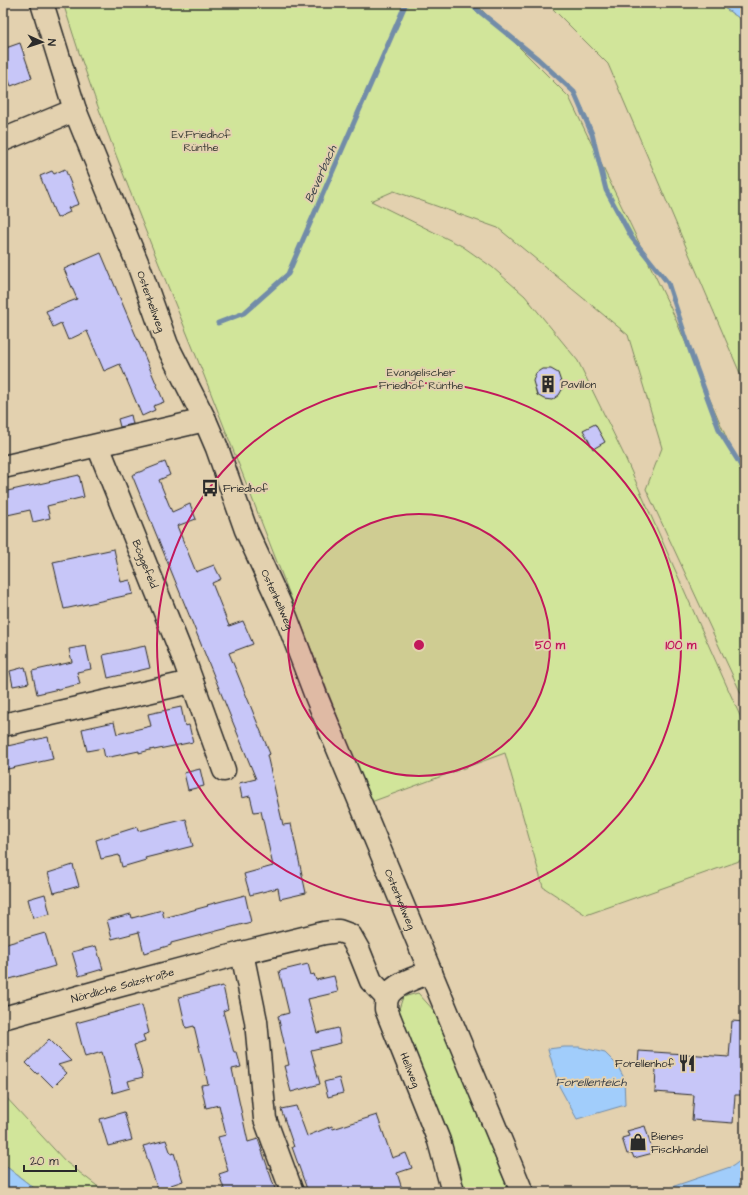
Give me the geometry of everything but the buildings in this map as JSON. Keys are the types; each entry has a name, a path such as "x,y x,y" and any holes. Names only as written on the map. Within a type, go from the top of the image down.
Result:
{"street":[{"name":"Ostenhellweg","path":"42,3 75,110 139,267 167,345 205,420 217,448 246,530 286,617 316,696 522,1192"},
{"path":"3,140 75,110"},
{"path":"3,467 205,420"},
{"name":"Böggefeld","path":"98,446 182,655 224,770"},
{"path":"3,725 192,682"},
{"name":"Nördliche Salzstraße","path":"3,1018 242,953 324,933 339,931 350,935 359,951 371,980 386,998"},
{"path":"242,953 256,1021 265,1119 292,1192"},
{"path":"386,998 394,989 409,980 431,972"},
{"name":"Hellweg","path":"386,998 386,1009 439,1141 453,1192"}],"green space":[{"path":"63,3 475,3 569,97 672,311 745,481 745,702 646,489 662,448 628,335 498,228 394,191 371,201 462,246 492,267 525,296 578,361 624,455 745,727 745,859 586,915 543,887 505,753 371,802 203,373 129,190 94,97"},
{"path":"547,3 717,3 745,22 745,385 608,64"},
{"path":"418,993 436,1013 509,1192 465,1192 459,1165 404,1022 398,1012 403,997"},
{"path":"3,1094 66,1162 105,1192 39,1192 3,1164"}],"water":[{"path":"717,3 745,3 745,22"},
{"name":"Forellenteich","path":"579,1047 605,1053 617,1065 624,1078 625,1105 577,1119 559,1086 548,1049"},
{"path":"745,1157 745,1192 657,1192 733,1166"},
{"path":"3,1164 39,1192 3,1192"}],"waterway":[{"name":"Beverbach","path":"218,323 244,313 288,274 406,3"},
{"path":"469,3 538,59 574,92 592,134 606,190 632,238 668,283 692,356 720,432 745,472"}],"place":[{"name":"Pavillon","path":"548,384"},
{"name":"Friedhof","path":"210,488"},
{"name":"Forellenhof","path":"687,1063"},
{"name":"Bienes Fischhandel","path":"638,1142"}],"park label":[{"name":"Ev.Friedhof Rünthe","path":"201,140"},
{"name":"Evangelischer Friedhof Rünthe","path":"421,378"}]}
